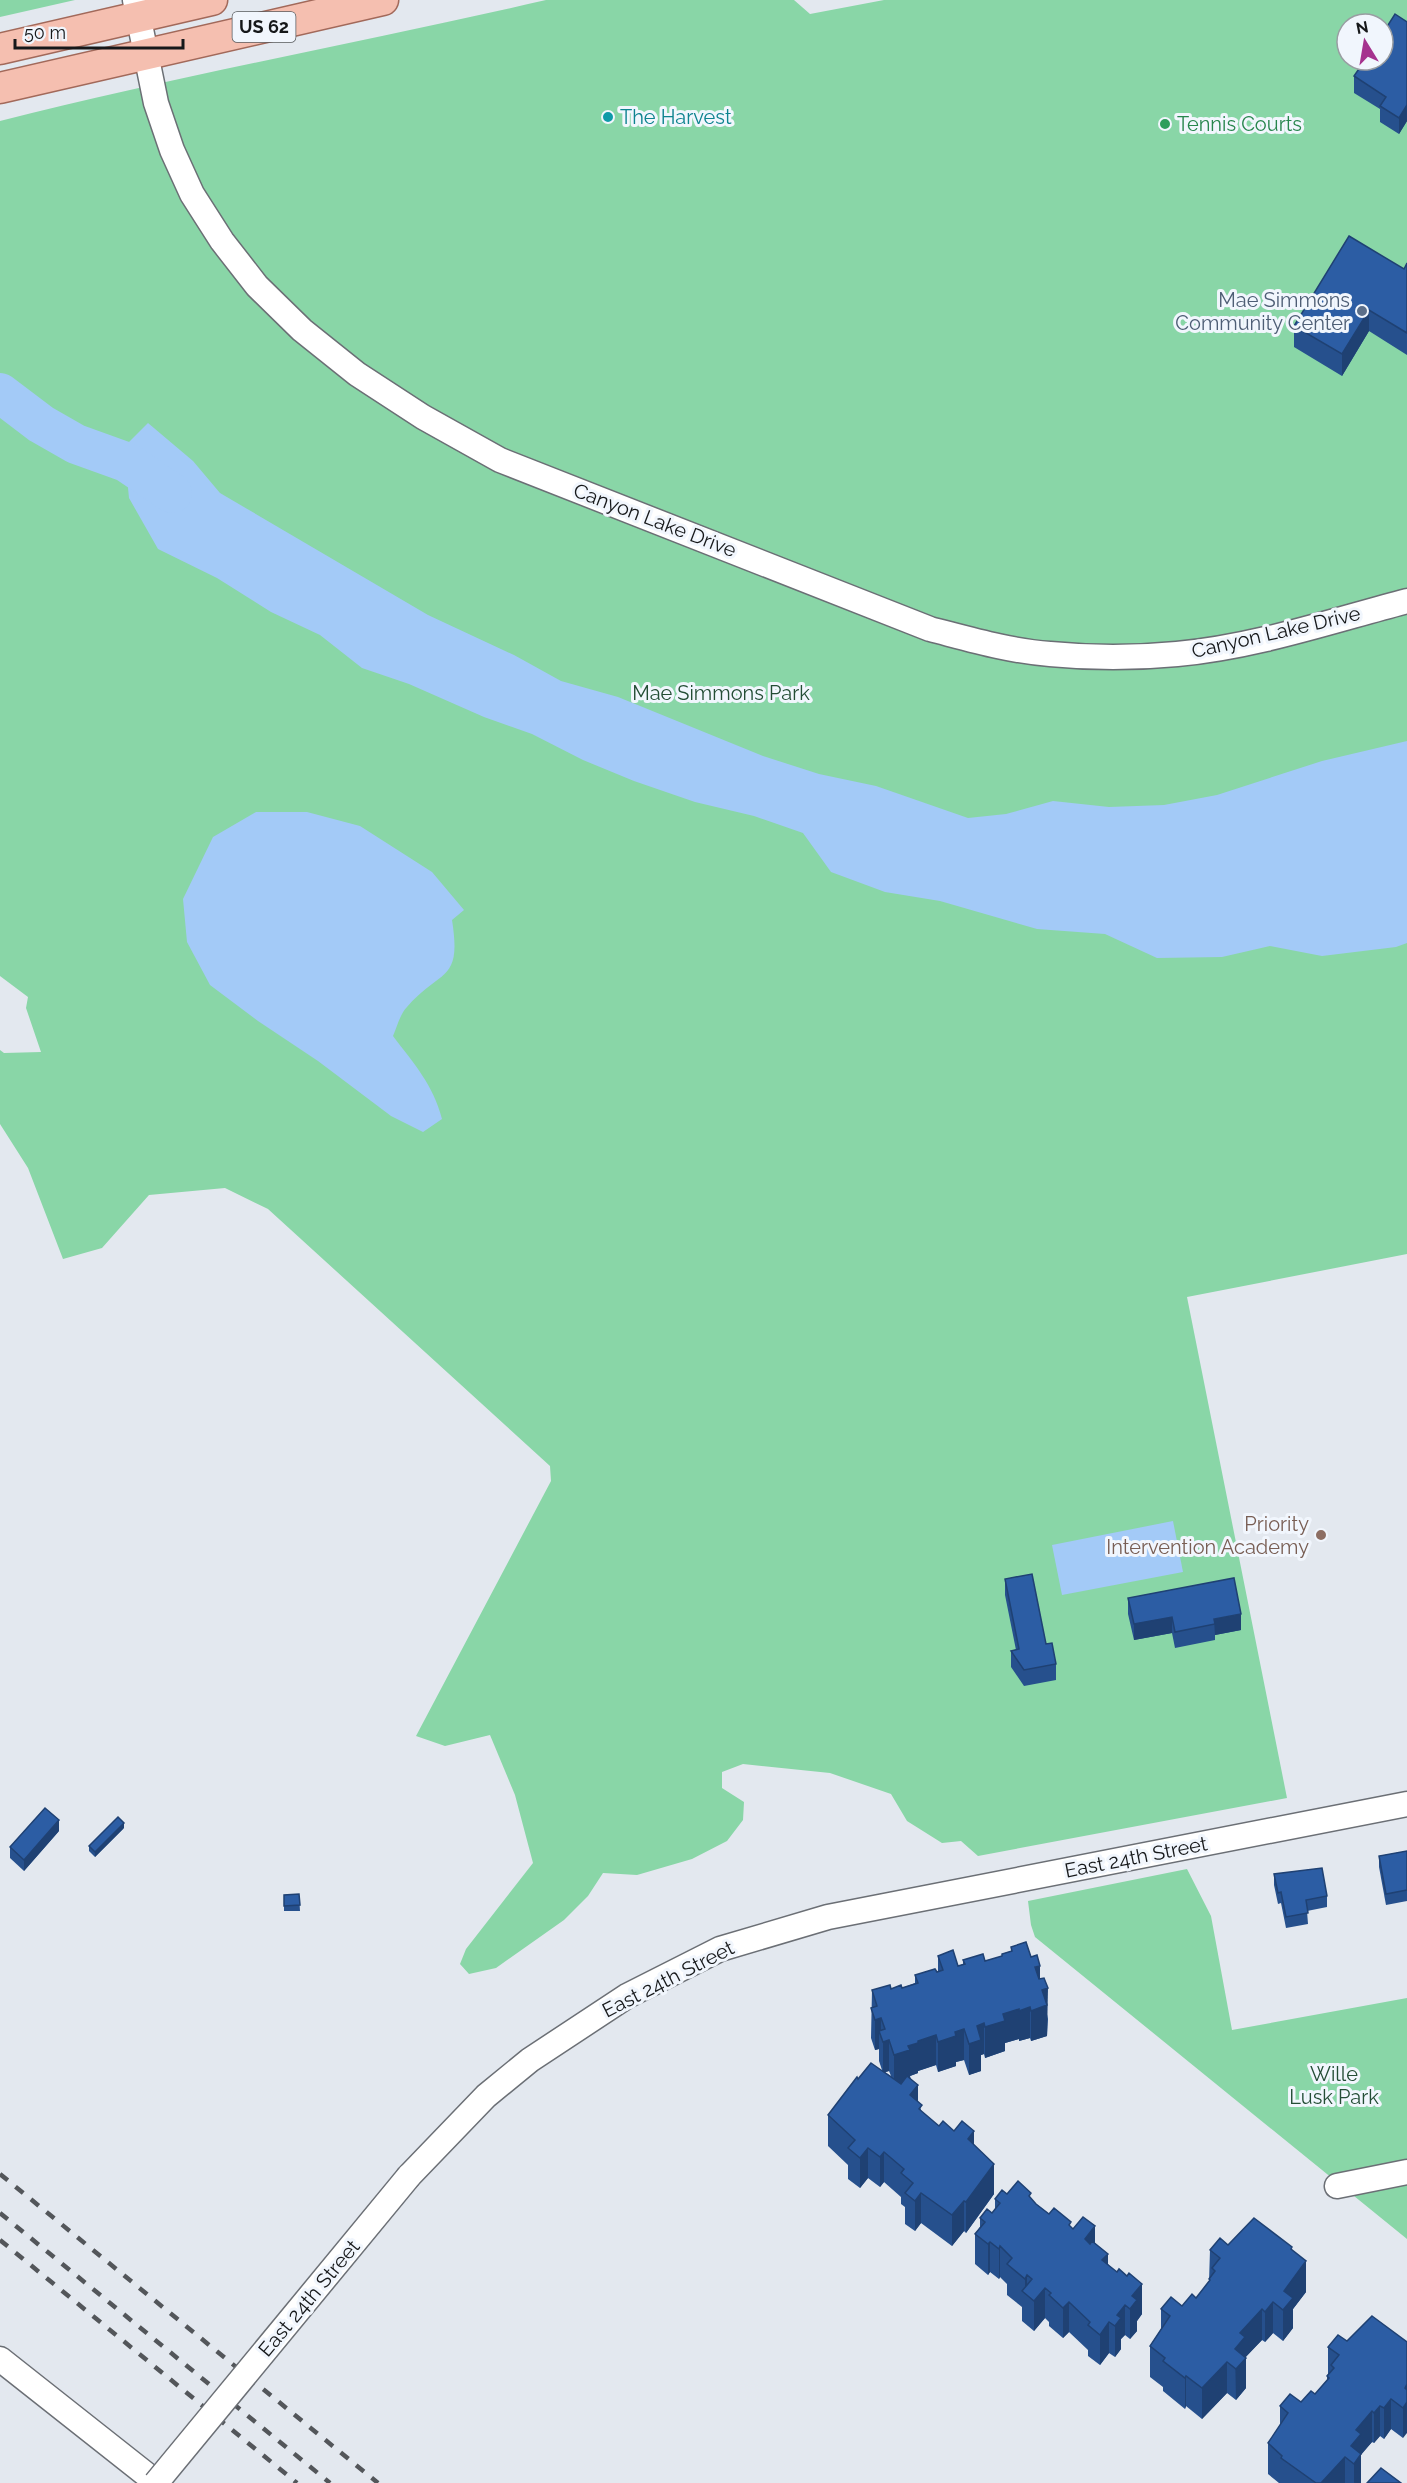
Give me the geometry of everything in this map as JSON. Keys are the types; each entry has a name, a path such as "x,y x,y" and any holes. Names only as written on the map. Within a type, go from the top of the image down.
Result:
{"main road":[{"name":"US 62","path":"0,49 47,38 137,9 212,0"},
{"name":"US 62","path":"0,87 383,0"}],"street":[{"name":"Canyon Lake Drive","path":"137,9 156,103 172,150 188,185 222,241 256,286 302,330 357,374 423,417 500,460 930,629 987,643 1048,654 1107,657 1177,654 1254,642 1407,602"},
{"name":"East 24th Street","path":"156,2483 409,2176 486,2096 530,2060 627,1996 720,1949 828,1917 1407,1804"},
{"path":"1337,2186 1407,2172"},
{"path":"0,2360 156,2483"}],"green space":[{"path":"0,0 75,0 0,17"},
{"name":"Mae Simmons Park","path":"546,0 794,0 810,14 884,0 1407,0 1407,1254 1187,1297 1287,1798 978,1856 961,1841 942,1843 907,1821 891,1794 830,1773 743,1764 722,1772 722,1788 744,1802 743,1820 727,1841 692,1859 637,1875 603,1873 588,1896 564,1920 496,1968 469,1974 460,1964 466,1949 533,1863 515,1795 490,1735 445,1746 416,1736 551,1481 550,1466 268,1209 225,1188 149,1195 102,1248 63,1259 28,1168 0,1124 0,1050 4,1053 41,1052 26,1008 28,997 0,976 0,121 136,89"},
{"name":"Wille Lusk Park","path":"1187,1869 1211,1916 1232,2030 1407,1998 1407,2239 1035,1937 1028,1901"}],"water":[{"path":"148,423 193,461 220,493 428,615 514,655 561,681 618,697 763,756 819,774 876,786 968,818 1006,814 1053,801 1109,807 1164,805 1217,795 1322,761 1407,741 1407,943 1396,947 1322,956 1270,946 1222,957 1157,958 1105,934 1037,929 940,901 885,892 831,872 803,833 754,816 695,802 634,781 583,760 532,734 484,717 409,684 362,668 320,635 271,612 217,578 158,549 129,498 124,447"},
{"path":"256,812 307,812 360,826 432,872 464,910 452,920 454,955 451,965 405,1010 393,1036 434,1095 442,1119 423,1132 391,1116 210,985 187,942 183,899 213,837"},
{"path":"1173,1521 1183,1572 1062,1595 1052,1545"}],"building":[{"path":"1395,14 1407,22 1407,105 1399,118 1380,106 1386,97 1354,76 1357,72 1395,72"},
{"name":"Mae Simmons Community Center","path":"1349,236 1404,269 1407,263 1407,333 1369,310 1342,354 1294,326"},
{"path":"1032,1574 1046,1644 1052,1643 1056,1664 1024,1670 1011,1651 1019,1649 1005,1579"},
{"path":"1234,1578 1241,1614 1214,1619 1215,1624 1175,1632 1172,1617 1134,1624 1128,1598"},
{"path":"45,1808 59,1820 24,1860 10,1847"},
{"path":"118,1817 124,1823 95,1852 89,1846"},
{"path":"1407,1851 1407,1890 1386,1894 1379,1856"},
{"path":"1322,1868 1327,1896 1306,1900 1308,1913 1286,1917 1281,1892 1278,1893 1274,1874"},
{"path":"299,1894 300,1905 284,1906 284,1895"},
{"path":"1026,1942 1031,1957 1037,1955 1040,1966 1035,1967 1039,1979 1044,1978 1048,1988 1042,1990 1047,2005 1031,2011 1030,2007 1019,2011 1019,2009 1003,2014 1005,2021 985,2027 984,2023 977,2026 981,2040 969,2044 964,2029 955,2032 956,2036 938,2042 936,2035 918,2041 908,2046 910,2050 894,2055 889,2040 883,2042 879,2031 885,2029 881,2018 875,2020 871,2008 877,2006 872,1990 890,1985 891,1989 901,1985 902,1988 918,1983 915,1975 935,1969 937,1972 943,1970 938,1956 953,1950 958,1966 965,1964 963,1960 983,1954 985,1961 1002,1956 1012,1951 1011,1947"},
{"path":"871,2063 901,2084 907,2076 918,2085 910,2095 922,2105 919,2109 939,2126 943,2121 954,2131 962,2121 974,2131 968,2139 994,2164 966,2202 964,2201 952,2215 921,2193 915,2201 905,2193 913,2183 901,2173 904,2169 884,2152 880,2157 868,2148 860,2158 848,2148 855,2140 828,2115 857,2077 858,2079"},
{"path":"1018,2181 1031,2193 1029,2196 1036,2204 1049,2214 1054,2208 1071,2222 1069,2225 1073,2229 1083,2217 1095,2226 1085,2239 1090,2244 1092,2241 1108,2254 1102,2260 1117,2272 1119,2269 1127,2276 1129,2273 1142,2284 1132,2296 1137,2300 1130,2309 1125,2305 1117,2315 1121,2318 1115,2326 1109,2322 1100,2335 1088,2325 1090,2322 1069,2302 1063,2308 1045,2288 1034,2301 1022,2291 1032,2279 1027,2275 1025,2279 1007,2264 1012,2258 1000,2246 999,2249 990,2242 988,2244 975,2234 985,2222 980,2218 987,2209 992,2213 1000,2203 995,2199 1002,2190 1007,2194"},
{"path":"1254,2218 1292,2247 1291,2249 1306,2261 1284,2291 1293,2298 1283,2310 1273,2302 1265,2312 1262,2309 1240,2333 1245,2337 1235,2349 1246,2358 1236,2369 1227,2362 1202,2388 1163,2361 1165,2358 1150,2346 1170,2316 1161,2309 1171,2297 1182,2306 1192,2294 1196,2298 1210,2280 1215,2271 1212,2268 1220,2258 1210,2250 1220,2238 1228,2245"},
{"path":"1372,2316 1407,2342 1407,2384 1405,2388 1407,2402 1403,2408 1391,2399 1384,2408 1380,2406 1374,2413 1372,2411 1356,2430 1361,2434 1351,2446 1361,2454 1354,2464 1345,2457 1321,2483 1316,2483 1281,2458 1282,2456 1268,2443 1288,2413 1280,2406 1290,2394 1301,2402 1311,2391 1315,2394 1329,2378 1327,2376 1334,2368 1331,2365 1339,2355 1328,2347 1338,2335 1347,2341"},
{"path":"1381,2468 1401,2483 1367,2483"}],"waterway":[{"path":"0,393 41,424 76,444 126,462 172,493"}],"railway":[{"path":"0,2174 378,2483"},
{"path":"0,2213 330,2483"},
{"path":"0,2240 297,2483"}],"place":[{"name":"The Harvest","path":"608,117"},
{"name":"Tennis Courts","path":"1165,124"},
{"name":"Mae Simmons Community Center","path":"1362,311"},
{"name":"Priority Intervention Academy","path":"1321,1535"}]}
